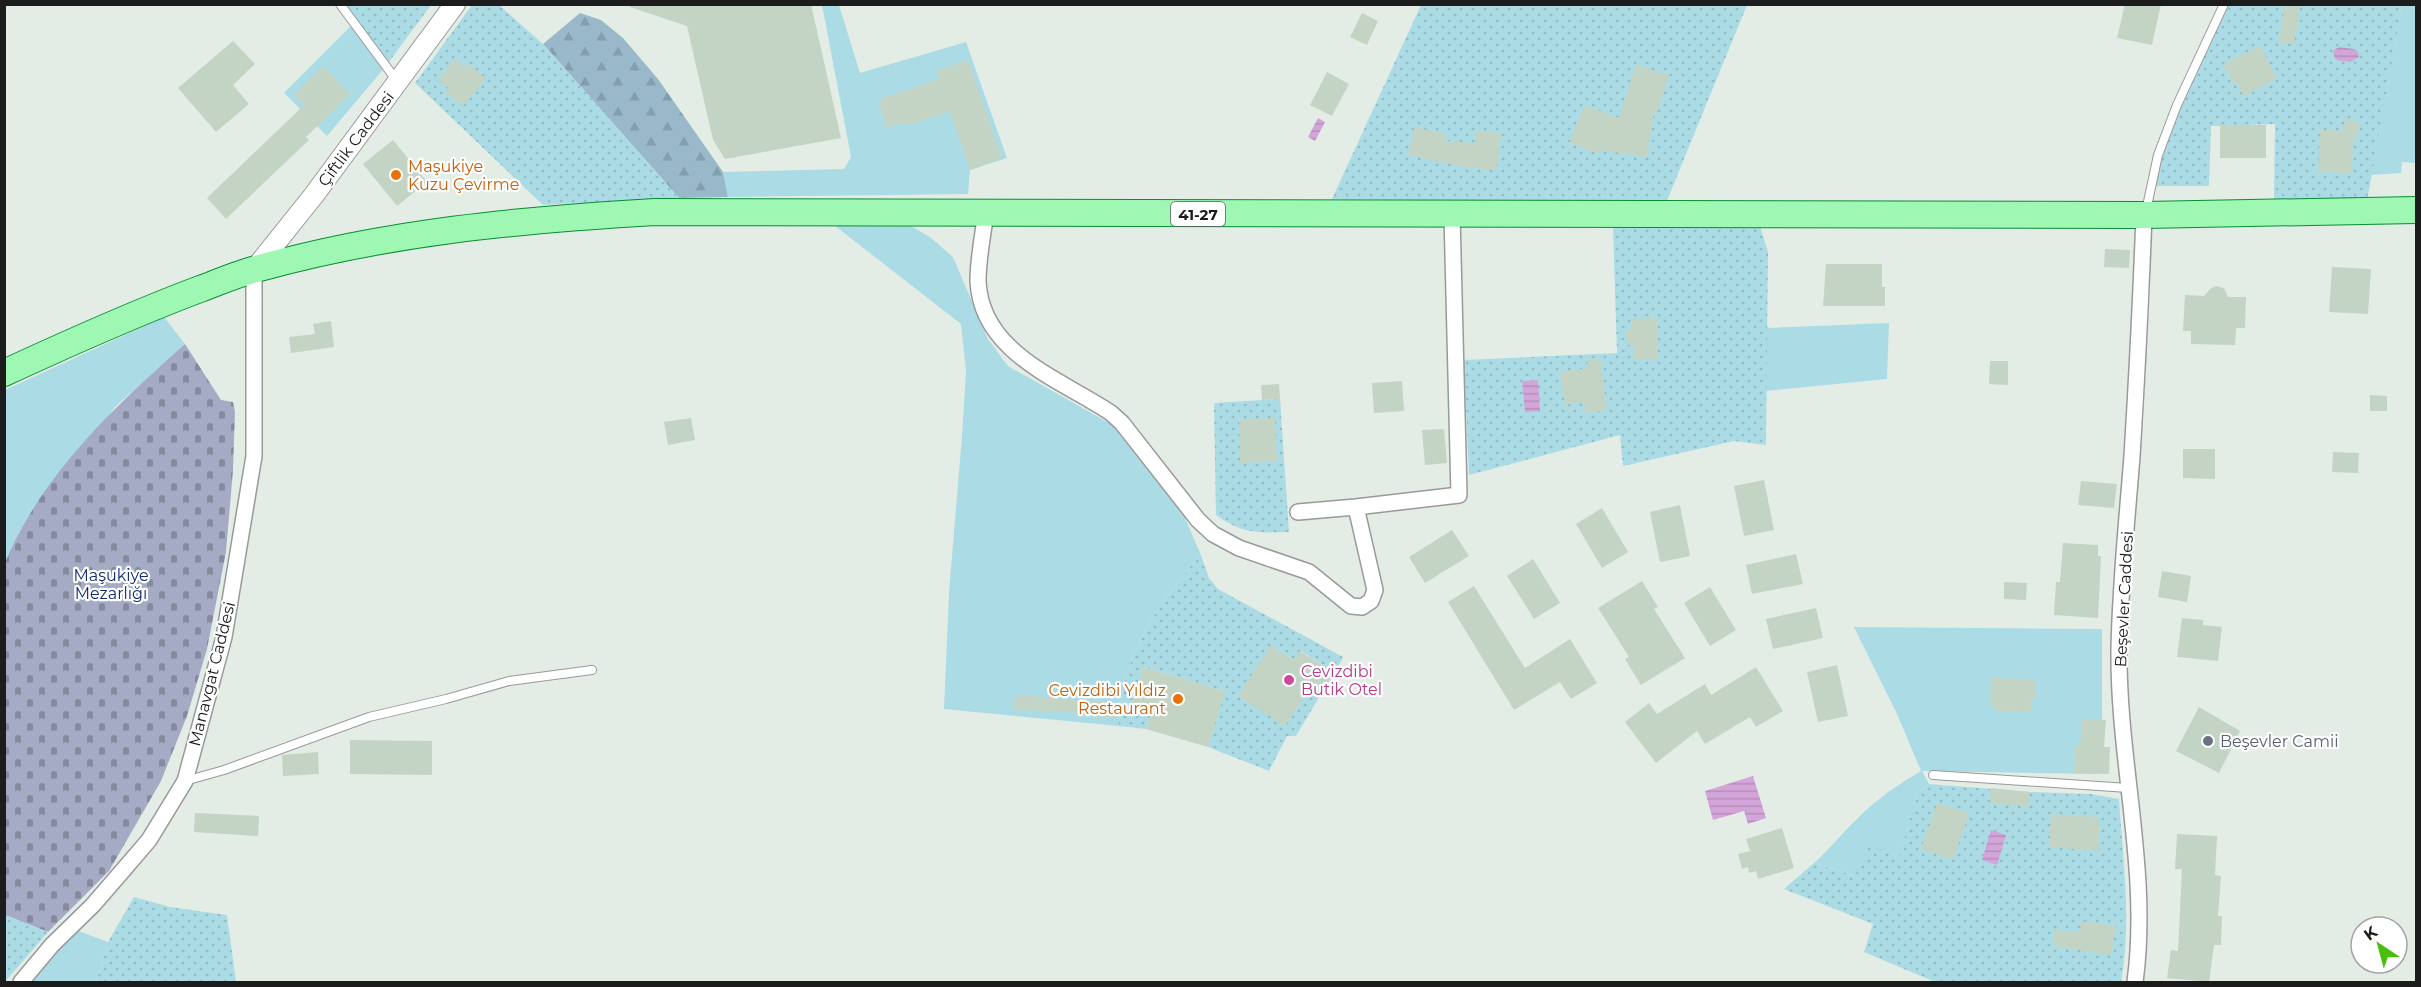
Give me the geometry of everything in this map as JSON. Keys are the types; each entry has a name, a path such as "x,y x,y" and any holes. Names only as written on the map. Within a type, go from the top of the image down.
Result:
{"main road":[{"name":"41-27","path":"4,373 135,313 254,270 398,237 557,217 655,212 2144,215 2416,210"}],"street":[{"name":"Çiftlik Caddesi","path":"254,270 314,195 454,4"},
{"path":"986,212 978,282 983,310 998,336 1021,358 1111,413 1122,423 1198,520 1213,534 1239,548 1309,572 1351,606 1362,607 1371,601 1375,590 1356,507"},
{"path":"1298,512 1459,495 1452,215"},
{"name":"Beşevler Caddesi","path":"2135,982 2140,899 2128,788 2120,651 2144,215"},
{"name":"Manavgat Caddesi","path":"21,982 52,945 93,905 149,840 185,781 224,637 254,456 254,270"}],"lane":[{"path":"340,4 398,82"},
{"path":"2144,215 2158,155 2177,105 2224,4"},
{"path":"185,781 224,770 369,717 509,681 592,670"},
{"path":"1933,775 2128,788"}],"shaded area":[{"path":"340,5 431,5 386,66"},
{"path":"472,5 499,5 543,44 679,198 543,205 415,83"},
{"path":"822,5 839,5 860,73 966,42 1007,158 970,170 968,194 728,197 723,172 844,169 851,157"},
{"path":"1421,5 1747,5 1666,203 1332,199"},
{"path":"2224,5 2402,5 2367,201 2274,199 2275,124 2211,126 2209,186 2152,186 2158,155"},
{"path":"2402,5 2416,5 2416,163 2402,162 2401,173 2371,175"},
{"path":"354,23 386,66 327,136 284,93"},
{"path":"2339,47 2354,49 2358,52 2359,57 2350,62 2337,60 2333,51"},
{"path":"1318,118 1325,122 1315,141 1308,137"},
{"path":"830,222 907,224 930,237 953,257 988,339 1008,366 1111,424 1185,518 1201,555 1166,598 1139,644 1125,680 1118,726 944,709 949,592 966,371 961,324"},
{"path":"1760,226 1768,252 1766,445 1734,441 1623,466 1620,435 1469,475 1464,360 1617,353 1613,228"},
{"path":"164,317 185,344 115,407 5,565 5,390"},
{"path":"1889,323 1887,379 1766,391 1767,328"},
{"path":"1538,380 1540,411 1525,412 1522,381"},
{"path":"1280,399 1289,532 1259,532 1243,529 1216,515 1214,403"},
{"path":"1201,555 1209,578 1218,589 1343,657 1335,673 1301,651 1294,660 1271,645 1310,687 1321,694 1296,736 1287,736 1269,771 1208,747 1224,691 1143,667 1131,707 1151,713 1146,729 1118,726 1125,680 1139,644 1166,598"},
{"path":"1854,627 2102,629 2102,720 2098,774 1922,771 1929,784 1918,792 1899,858 1855,876 1814,863 1872,805 1921,771 1897,714"},
{"path":"1753,776 1766,818 1748,824 1744,811 1713,820 1705,791"},
{"path":"1929,784 2091,794 2119,799 2126,914 2121,982 1935,982 1864,952 1873,924 1784,889 1814,863 1855,876 1870,845 1899,857 1918,792"},
{"path":"1991,830 2006,835 1997,865 1982,860"},
{"path":"134,897 170,907 227,915 236,982 96,982 108,942"},
{"path":"5,915 48,932 5,982"},
{"path":"73,929 108,942 96,982 29,982"}],"green space":[{"path":"580,13 601,20 623,38 658,79 723,172 728,197 679,198 543,44"},
{"name":"Maşukiye Mezarlığı","path":"185,344 221,400 233,402 235,412 226,552 207,649 187,716 161,781 109,871 48,932 5,915 4,565 19,532 59,472 106,418"}],"building":[{"path":"630,4 811,4 841,138 725,159 713,140 687,26 630,7"},
{"path":"2125,4 2161,4 2152,45 2117,38"},
{"path":"2285,4 2301,4 2294,44 2279,42"},
{"path":"1362,13 1378,21 1367,45 1350,37"},
{"path":"233,41 255,64 233,85 249,104 216,132 178,88"},
{"path":"2260,46 2277,79 2243,96 2237,82 2233,84 2223,64"},
{"path":"455,58 465,67 468,64 486,78 463,106 445,92 448,88 438,80"},
{"path":"968,60 1002,158 970,170 950,111 906,126 905,122 887,128 878,100 939,79 936,71"},
{"path":"1636,65 1669,75 1657,113 1654,112 1647,157 1600,150 1599,154 1569,143 1584,105 1619,118"},
{"path":"323,66 350,94 306,137 309,140 226,219 207,198 304,105 294,95"},
{"path":"1327,72 1349,84 1332,116 1310,105"},
{"path":"2344,120 2359,121 2358,138 2353,138 2352,173 2318,172 2320,130 2344,131"},
{"path":"2220,125 2266,125 2266,158 2220,158"},
{"path":"1414,127 1446,134 1444,141 1475,143 1476,131 1501,133 1497,170 1464,167 1408,155"},
{"path":"393,140 427,182 397,206 363,164"},
{"path":"2105,249 2130,250 2129,268 2104,267"},
{"path":"1826,264 1882,264 1885,306 1823,306"},
{"path":"2332,267 2371,269 2368,314 2329,312"},
{"path":"2216,286 2224,288 2228,297 2246,297 2245,328 2236,328 2235,345 2191,344 2191,331 2183,331 2185,295 2204,296"},
{"path":"1657,318 1658,360 1633,360 1633,345 1627,345 1626,329 1632,329 1631,319"},
{"path":"331,321 334,347 291,353 289,337 315,334 313,324"},
{"path":"1600,358 1607,410 1585,413 1584,402 1565,405 1560,372 1588,368 1587,360"},
{"path":"1990,361 2008,361 2008,385 1989,384"},
{"path":"1402,381 1404,411 1374,413 1372,383"},
{"path":"1279,384 1280,399 1262,400 1261,385"},
{"path":"2370,395 2387,396 2387,411 2370,411"},
{"path":"691,418 695,440 668,445 664,422"},
{"path":"1275,418 1277,461 1240,463 1239,419"},
{"path":"1444,429 1447,463 1425,465 1422,430"},
{"path":"2183,449 2215,449 2215,479 2183,478"},
{"path":"2333,452 2359,453 2358,473 2332,472"},
{"path":"1764,480 1774,530 1744,536 1734,486"},
{"path":"2081,481 2117,484 2114,508 2078,505"},
{"path":"1680,505 1690,556 1660,562 1650,512"},
{"path":"1602,508 1628,552 1602,568 1576,524"},
{"path":"1452,530 1469,556 1425,583 1409,557"},
{"path":"2063,543 2098,545 2098,556 2101,556 2098,618 2054,615 2056,582 2060,582"},
{"path":"1796,554 1803,584 1752,594 1746,565"},
{"path":"1533,559 1560,603 1534,619 1507,576"},
{"path":"2162,571 2191,576 2187,602 2158,597"},
{"path":"1642,581 1658,607 1654,609 1685,658 1641,685 1625,659 1629,657 1598,608"},
{"path":"2004,582 2027,583 2026,600 2004,599"},
{"path":"1474,586 1525,668 1570,639 1597,683 1571,699 1560,682 1514,710 1448,602"},
{"path":"1710,587 1736,630 1710,646 1684,603"},
{"path":"1816,608 1823,638 1773,649 1766,619"},
{"path":"2182,618 2203,620 2203,625 2222,627 2218,661 2177,657"},
{"name":"Cevizdibi Butik Otel","path":"1271,645 1294,660 1300,651 1335,673 1321,694 1310,687 1285,726 1238,696"},
{"path":"1837,665 1848,716 1818,722 1807,672"},
{"name":"Cevizdibi Yıldız Restaurant","path":"1143,667 1225,691 1208,747 1146,729 1151,713 1131,707"},
{"path":"1756,667 1783,711 1756,727 1750,717 1705,744 1697,731 1656,763 1625,722 1649,703 1657,714 1705,684 1711,695"},
{"path":"1991,678 2036,679 2036,699 2031,699 2031,712 1997,711 1990,703"},
{"path":"1015,695 1118,703 1117,718 1075,715 1076,712 1014,710"},
{"name":"Beşevler Camii","path":"2199,707 2240,731 2219,773 2176,751"},
{"path":"2082,719 2106,720 2104,747 2110,747 2109,774 2074,773 2075,746 2080,746"},
{"path":"350,740 432,741 432,775 350,774"},
{"path":"318,752 319,774 283,776 282,755"},
{"path":"1991,788 2030,792 2029,807 1990,803"},
{"path":"1937,803 1969,813 1953,860 1921,849"},
{"path":"195,813 259,816 258,836 194,832"},
{"path":"2051,814 2100,817 2098,851 2049,847"},
{"path":"1782,828 1794,868 1758,879 1756,871 1749,873 1748,867 1742,869 1738,854 1750,851 1746,839"},
{"path":"2177,834 2217,836 2215,875 2221,876 2218,916 2222,916 2221,945 2214,945 2209,982 2167,978 2171,950 2178,951 2182,869 2175,869"},
{"path":"2081,921 2116,926 2111,955 2053,946 2054,930 2079,932"}],"place":[{"name":"Maşukiye Kuzu Çevirme","path":"396,175"},
{"name":"Cevizdibi Butik Otel","path":"1289,680"},
{"name":"Cevizdibi Yıldız Restaurant","path":"1178,699"},
{"name":"Beşevler Camii","path":"2208,741"}]}
